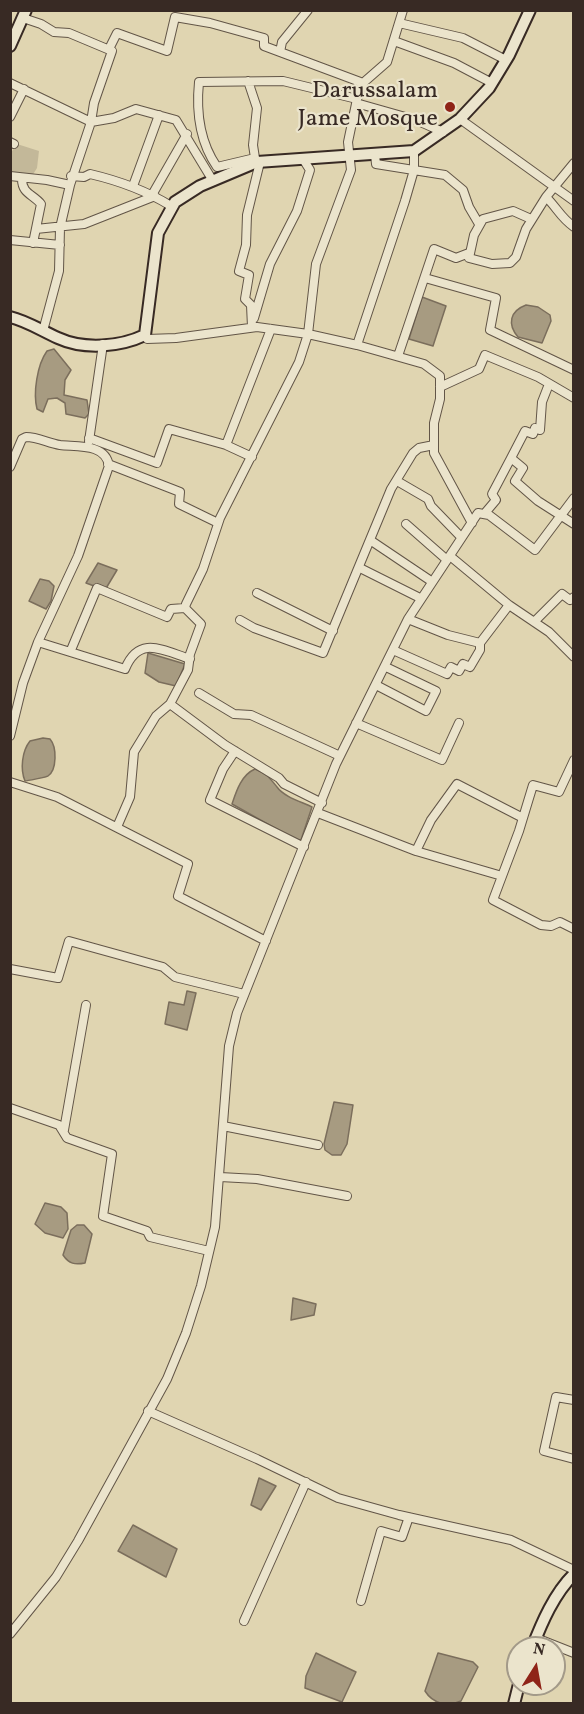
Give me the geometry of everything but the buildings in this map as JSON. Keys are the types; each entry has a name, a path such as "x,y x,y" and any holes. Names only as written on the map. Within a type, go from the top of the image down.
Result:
{"main road":[{"path":"10,317 60,339 81,345 127,344 145,335 158,233 171,206 213,181 257,161 414,151 460,119 492,83 530,10"},
{"path":"11,42 25,14"},
{"path":"537,1636 562,1586 573,1572"}],"street":[{"path":"280,52 282,42 308,10"},
{"path":"185,608 203,569 218,523 299,362 308,334 316,264 351,170 348,142 357,101 363,83 387,62 403,10"},
{"path":"25,14 54,32 69,33 112,51 94,103 91,122 71,176 60,228 59,271 43,331"},
{"path":"109,49 117,33 167,51 176,14 264,38 263,45 363,83"},
{"path":"399,23 463,38 506,60"},
{"path":"394,41 454,63 492,83"},
{"path":"248,81 257,108 253,145 257,161 247,215 246,245 239,271 249,275 245,299 251,305 252,325"},
{"path":"257,161 216,166 202,136 198,117 199,82 283,81 357,101 416,120 442,132"},
{"path":"10,83 91,122 114,118 136,110 176,120 187,134 213,181"},
{"path":"10,117 24,89"},
{"path":"133,186 159,115"},
{"path":"460,119 521,161 573,201"},
{"path":"36,229 60,228 98,219 154,195 187,134"},
{"path":"357,345 414,170 414,151"},
{"path":"375,155 376,164 446,175 458,184 479,224"},
{"path":"252,325 270,264 297,211 310,170 303,159"},
{"path":"531,219 513,211 483,219 479,224 469,258 492,264 510,263 516,257 531,219 552,187 573,163"},
{"path":"71,176 84,177 90,174 133,186 154,195 171,206"},
{"path":"10,176 70,185"},
{"path":"22,179 22,187 41,204 33,243"},
{"path":"546,197 557,209 561,218 573,227"},
{"path":"10,240 60,245"},
{"path":"398,356 434,249 456,258 469,253"},
{"path":"425,278 496,298 490,330 573,370"},
{"path":"145,335 147,339 176,338 252,325 357,345 424,364 440,376 434,423 434,453 472,522"},
{"path":"226,445 259,365 271,329"},
{"path":"88,447 103,344"},
{"path":"440,387 479,369 485,355 516,366 573,398"},
{"path":"485,513 496,500 492,494 525,431 533,434 535,428 540,430 542,402 549,384"},
{"path":"89,438 157,463 170,429 226,445 252,457"},
{"path":"10,467 13,454 22,439 26,437 58,444 88,447 103,454 108,464 180,492 180,505 218,523"},
{"path":"240,620 254,628 322,654 397,481 413,453 419,448 434,445"},
{"path":"511,458 523,468 515,481 573,524"},
{"path":"10,736 23,683 38,642 78,556 108,464"},
{"path":"397,481 428,499 461,537"},
{"path":"10,1634 62,1568 167,1379 186,1333 215,1227 229,1046 244,994 340,756 356,723 420,598 478,513 485,513 535,550 573,498"},
{"path":"406,524 534,622 573,657"},
{"path":"370,540 431,581"},
{"path":"360,568 420,598"},
{"path":"71,650 97,588 166,617 171,609 185,608 201,624 188,670 170,704 156,716 134,752 130,797 117,827"},
{"path":"257,593 333,631"},
{"path":"534,622 562,594 570,600 573,597"},
{"path":"393,650 447,674 450,667 459,671 463,664 470,667 480,650 480,643 509,605"},
{"path":"408,619 447,635 480,643"},
{"path":"38,642 71,650 125,669 131,654 140,648 154,648 190,659"},
{"path":"376,685 426,711 436,691 386,667"},
{"path":"199,693 234,714 251,715 340,756"},
{"path":"170,704 235,752 279,778 284,784 322,803"},
{"path":"356,723 442,760 459,723"},
{"path":"235,752 223,769 210,800 304,847"},
{"path":"573,759 559,792 533,785 524,818 494,902 541,925 551,926 562,922 573,929"},
{"path":"10,782 57,797 188,864 178,896 266,941"},
{"path":"416,851 431,820 457,784 524,818"},
{"path":"318,813 416,851 502,876"},
{"path":"10,969 58,978 69,941 163,967 176,977 244,994"},
{"path":"64,1130 86,1005"},
{"path":"10,1108 58,1125 64,1130 67,1138 110,1152 113,1156 103,1216 147,1231 151,1238 209,1251"},
{"path":"223,1126 318,1145"},
{"path":"220,1177 257,1179 347,1196"},
{"path":"573,1400 556,1397 544,1451 573,1459"},
{"path":"148,1411 338,1498 511,1540 573,1572"},
{"path":"244,1621 306,1482"},
{"path":"361,1601 381,1531 402,1537 409,1517"}],"shaded area":[{"path":"17,144 39,151 37,168 32,176 11,174 10,154"},
{"path":"422,297 446,306 433,346 409,339"},
{"path":"526,305 538,307 550,315 551,321 542,343 518,337 512,327 514,314"},
{"path":"54,349 71,370 65,380 64,395 87,400 89,414 85,418 66,414 65,403 57,398 48,399 43,412 37,409 35,395 38,371 47,351"},
{"path":"98,563 117,570 105,590 86,583"},
{"path":"40,579 49,581 54,586 51,601 46,609 29,601"},
{"path":"148,653 185,664 176,686 159,682 145,673"},
{"path":"50,739 54,747 53,769 48,776 25,781 22,766 25,750 30,741"},
{"path":"255,769 268,776 284,794 312,807 301,840 296,840 232,804 237,789 246,775"},
{"path":"187,991 196,993 187,1030 165,1024 169,1002 184,1005"},
{"path":"334,1102 353,1105 347,1144 341,1155 332,1155 325,1150 324,1144"},
{"path":"45,1203 61,1207 67,1213 68,1229 63,1238 45,1233 35,1224"},
{"path":"77,1225 84,1225 92,1234 85,1263 78,1264 70,1262 63,1255 71,1230"},
{"path":"293,1298 316,1304 314,1315 291,1320"},
{"path":"259,1478 276,1486 261,1510 251,1505"},
{"path":"133,1525 177,1549 166,1577 118,1551"},
{"path":"316,1653 356,1672 342,1702 305,1688 306,1676"},
{"path":"438,1653 473,1662 478,1667 461,1701 451,1704 441,1703 432,1699 425,1691"}],"place":[{"name":"Darussalam Jame Mosque","path":"450,107"}]}
